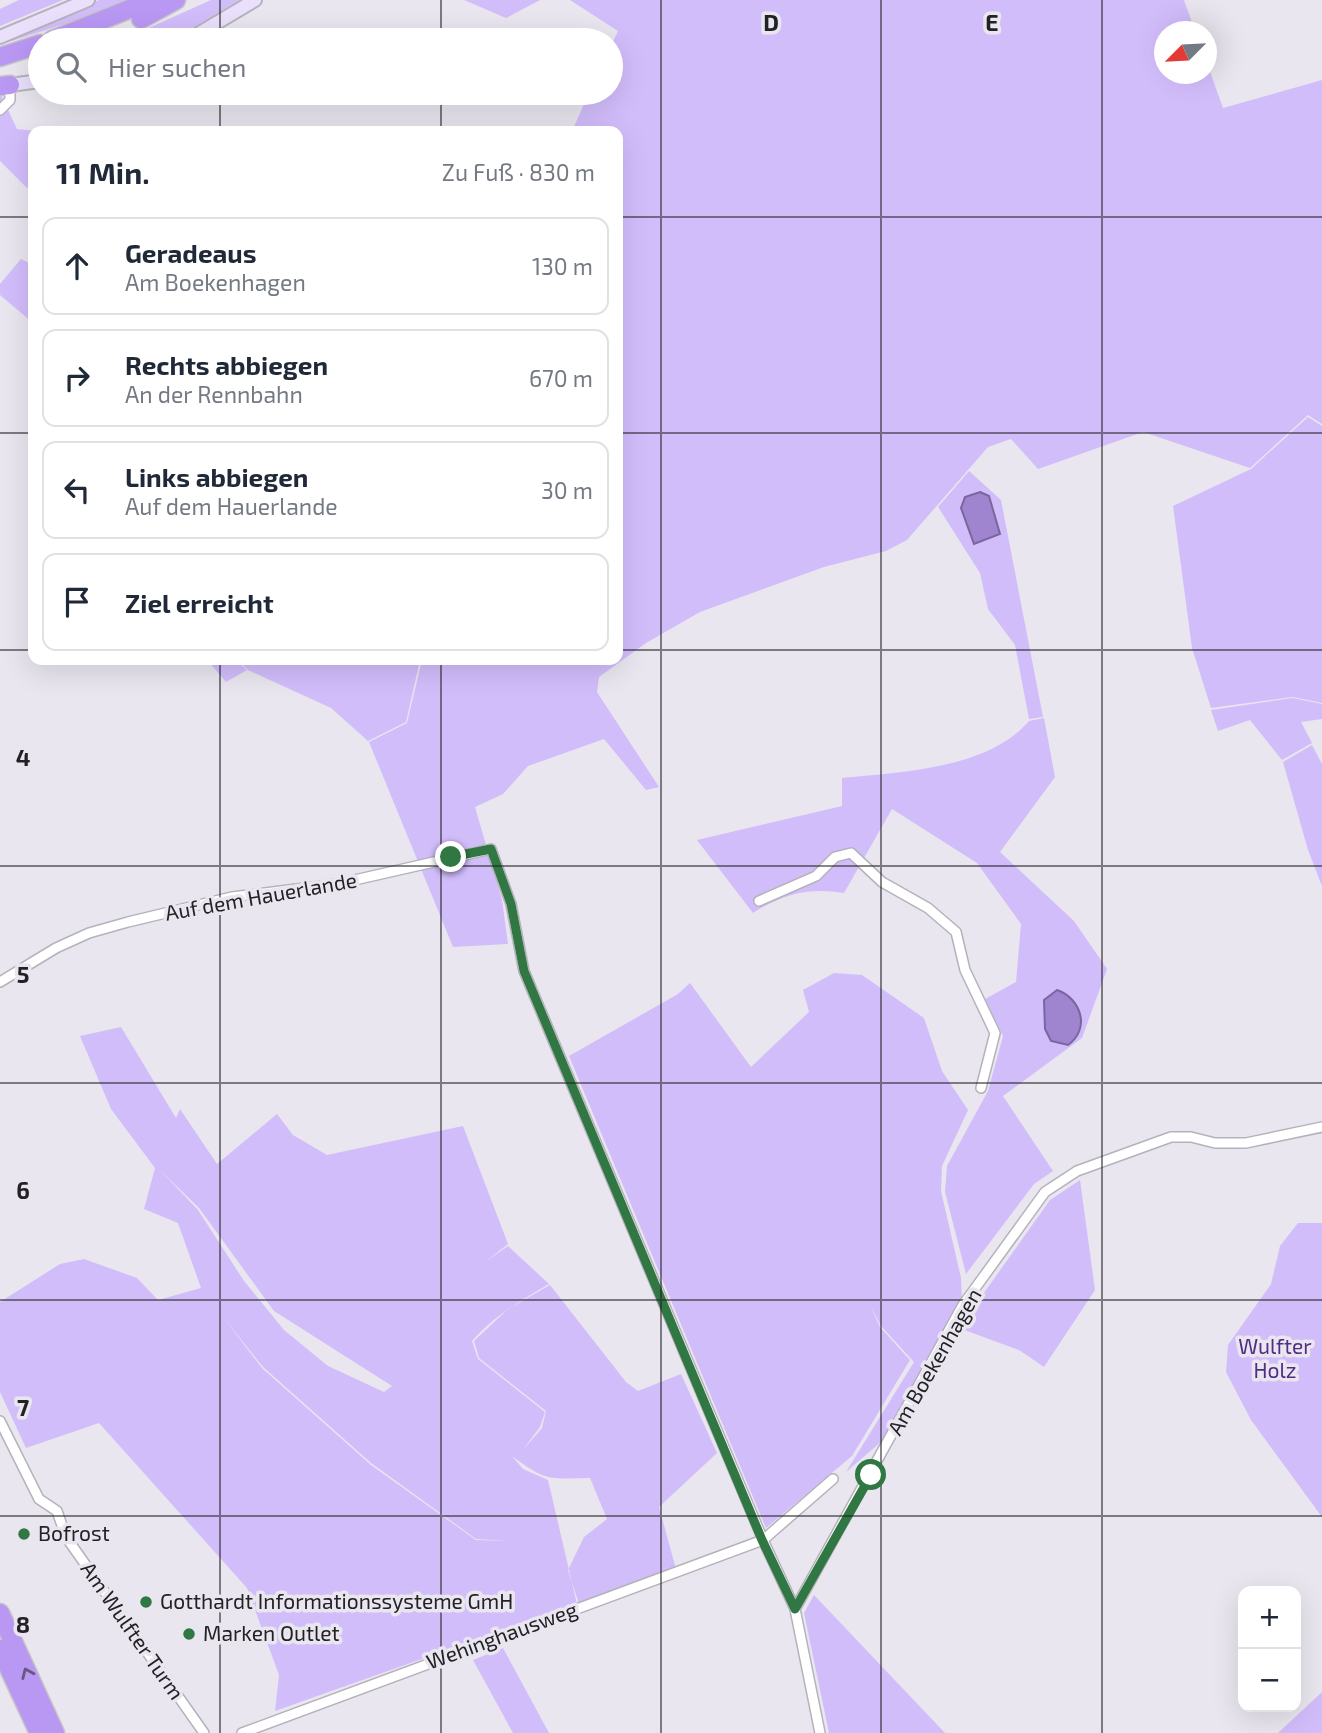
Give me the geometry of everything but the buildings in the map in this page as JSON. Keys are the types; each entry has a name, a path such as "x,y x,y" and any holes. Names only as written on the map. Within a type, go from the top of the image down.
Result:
{"highway":[{"path":"82,28 152,0"},
{"path":"116,28 176,0"},
{"path":"0,57 28,48"},
{"path":"0,67 28,59"},
{"path":"0,1613 55,1733"},
{"path":"0,1649 39,1733"}],"street":[{"path":"0,37 88,0"},
{"path":"208,28 255,0"},
{"path":"0,110 10,100 5,86 28,82"},
{"name":"Auf dem Hauerlande","path":"0,982 56,948 89,933 128,922 243,895 387,874 491,849 511,904 524,971 762,1540"},
{"path":"759,901 816,876 835,857 851,852 882,882 928,908 956,932 958,951 995,1033 981,1088"},
{"name":"Am Boekenhagen","path":"795,1609 963,1305 1045,1192 1077,1171 1171,1137 1191,1137 1215,1143 1246,1143 1322,1127"},
{"name":"Am Wulfter Turm","path":"0,1421 39,1499 57,1511 66,1537 204,1733"},
{"name":"Wehinghausweg","path":"242,1733 762,1540 834,1479"},
{"path":"762,1540 795,1609 820,1733"}],"green space":[{"path":"19,0 63,0 0,26 0,9"},
{"path":"99,0 137,0 52,28 31,28"},
{"path":"211,0 239,0 192,28 149,28"},
{"path":"464,0 540,0 506,18"},
{"path":"570,0 1184,0 1191,21 1154,21 1154,84 1214,84 1223,108 1322,80 1322,424 1308,415 1250,468 1143,432 1038,469 1011,439 988,447 907,540 886,551 824,567 700,612 623,660 623,126 574,126 584,105 623,105 623,28 613,28"},
{"path":"28,29 28,36 9,42 4,39"},
{"path":"0,93 17,129 28,130 28,189 0,161"},
{"path":"21,259 28,262 28,319 0,295 0,284"},
{"path":"1308,417 1322,426 1322,703 1293,697 1211,708 1192,648 1173,506 1251,469"},
{"path":"969,471 1001,500 1043,717 1029,719 1015,645 988,609 980,573 938,507"},
{"path":"211,665 242,665 247,670 226,682"},
{"path":"243,665 419,665 406,722 368,741 331,708 248,670"},
{"path":"421,665 616,665 599,677 597,692 659,787 646,790 604,739 528,766 503,794 475,807 502,900 508,944 453,947 369,742 407,723"},
{"path":"1293,698 1322,704 1322,719 1301,722 1312,743 1282,760 1250,720 1218,731 1211,710"},
{"path":"1044,718 1055,777 1000,852 1074,921 1107,969 1082,1038 1003,1096 1053,1171 1034,1184 966,1274 945,1192 947,1166 988,1091 1003,1036 985,999 1016,982 1021,924 977,863 892,809 844,893 819,891 797,894 775,901 753,913 697,840 842,806 842,778 916,770 967,759 1012,737 1029,721"},
{"path":"1312,745 1322,764 1322,886 1308,850 1283,762"},
{"path":"834,973 862,975 924,1018 942,1071 968,1110 942,1166 941,1191 961,1278 962,1304 889,1435 846,1472 914,1362 881,1326 871,1307 880,1327 910,1360 852,1456 766,1528 569,1056 678,994 690,983 751,1067 809,1012 803,990"},
{"path":"121,1027 176,1118 180,1109 217,1164 277,1114 293,1135 327,1155 463,1126 508,1244 485,1262 508,1246 549,1284 512,1307 550,1285 626,1382 638,1391 681,1374 717,1453 659,1507 676,1569 579,1604 572,1582 577,1604 275,1711 279,1675 247,1588 99,1423 26,1448 0,1392 0,1302 60,1264 84,1259 137,1278 158,1300 201,1288 178,1223 144,1209 155,1168 111,1109 80,1036","holes":["160,1170 199,1208 274,1311 392,1386 384,1392 328,1366 284,1330 244,1281 198,1210","506,1311 474,1341 479,1358 546,1411 542,1428 522,1451 540,1427 545,1412 478,1359 472,1341","223,1317 263,1367 371,1463 476,1539 507,1541 476,1540 371,1465 262,1368","512,1456 548,1477 590,1478 607,1519 584,1537 569,1569 548,1480 523,1469"]},
{"path":"1080,1180 1095,1290 1044,1367 1019,1350 959,1328 1050,1200"},
{"name":"Wulfter Holz","path":"1298,1223 1322,1223 1322,1517 1251,1420 1226,1372 1228,1345 1271,1284 1280,1246"},
{"path":"814,1595 945,1733 829,1733 804,1613"},
{"path":"503,1648 549,1733 513,1733 473,1660"},
{"path":"1322,1692 1322,1733 1278,1733 1301,1712"}],"shaded area":[{"path":"980,492 989,496 1000,534 974,544 961,508 965,497"},
{"path":"1057,990 1072,1000 1080,1015 1079,1031 1068,1045 1051,1041 1045,1029 1044,1000"}],"place":[{"name":"Bofrost","path":"24,1534"},
{"name":"Gotthardt Informationssysteme GmH","path":"146,1602"},
{"name":"Marken Outlet","path":"189,1634"}],"route":[{"path":"451,857 491,849 511,904 524,971 762,1540 795,1609 871,1475"}]}
